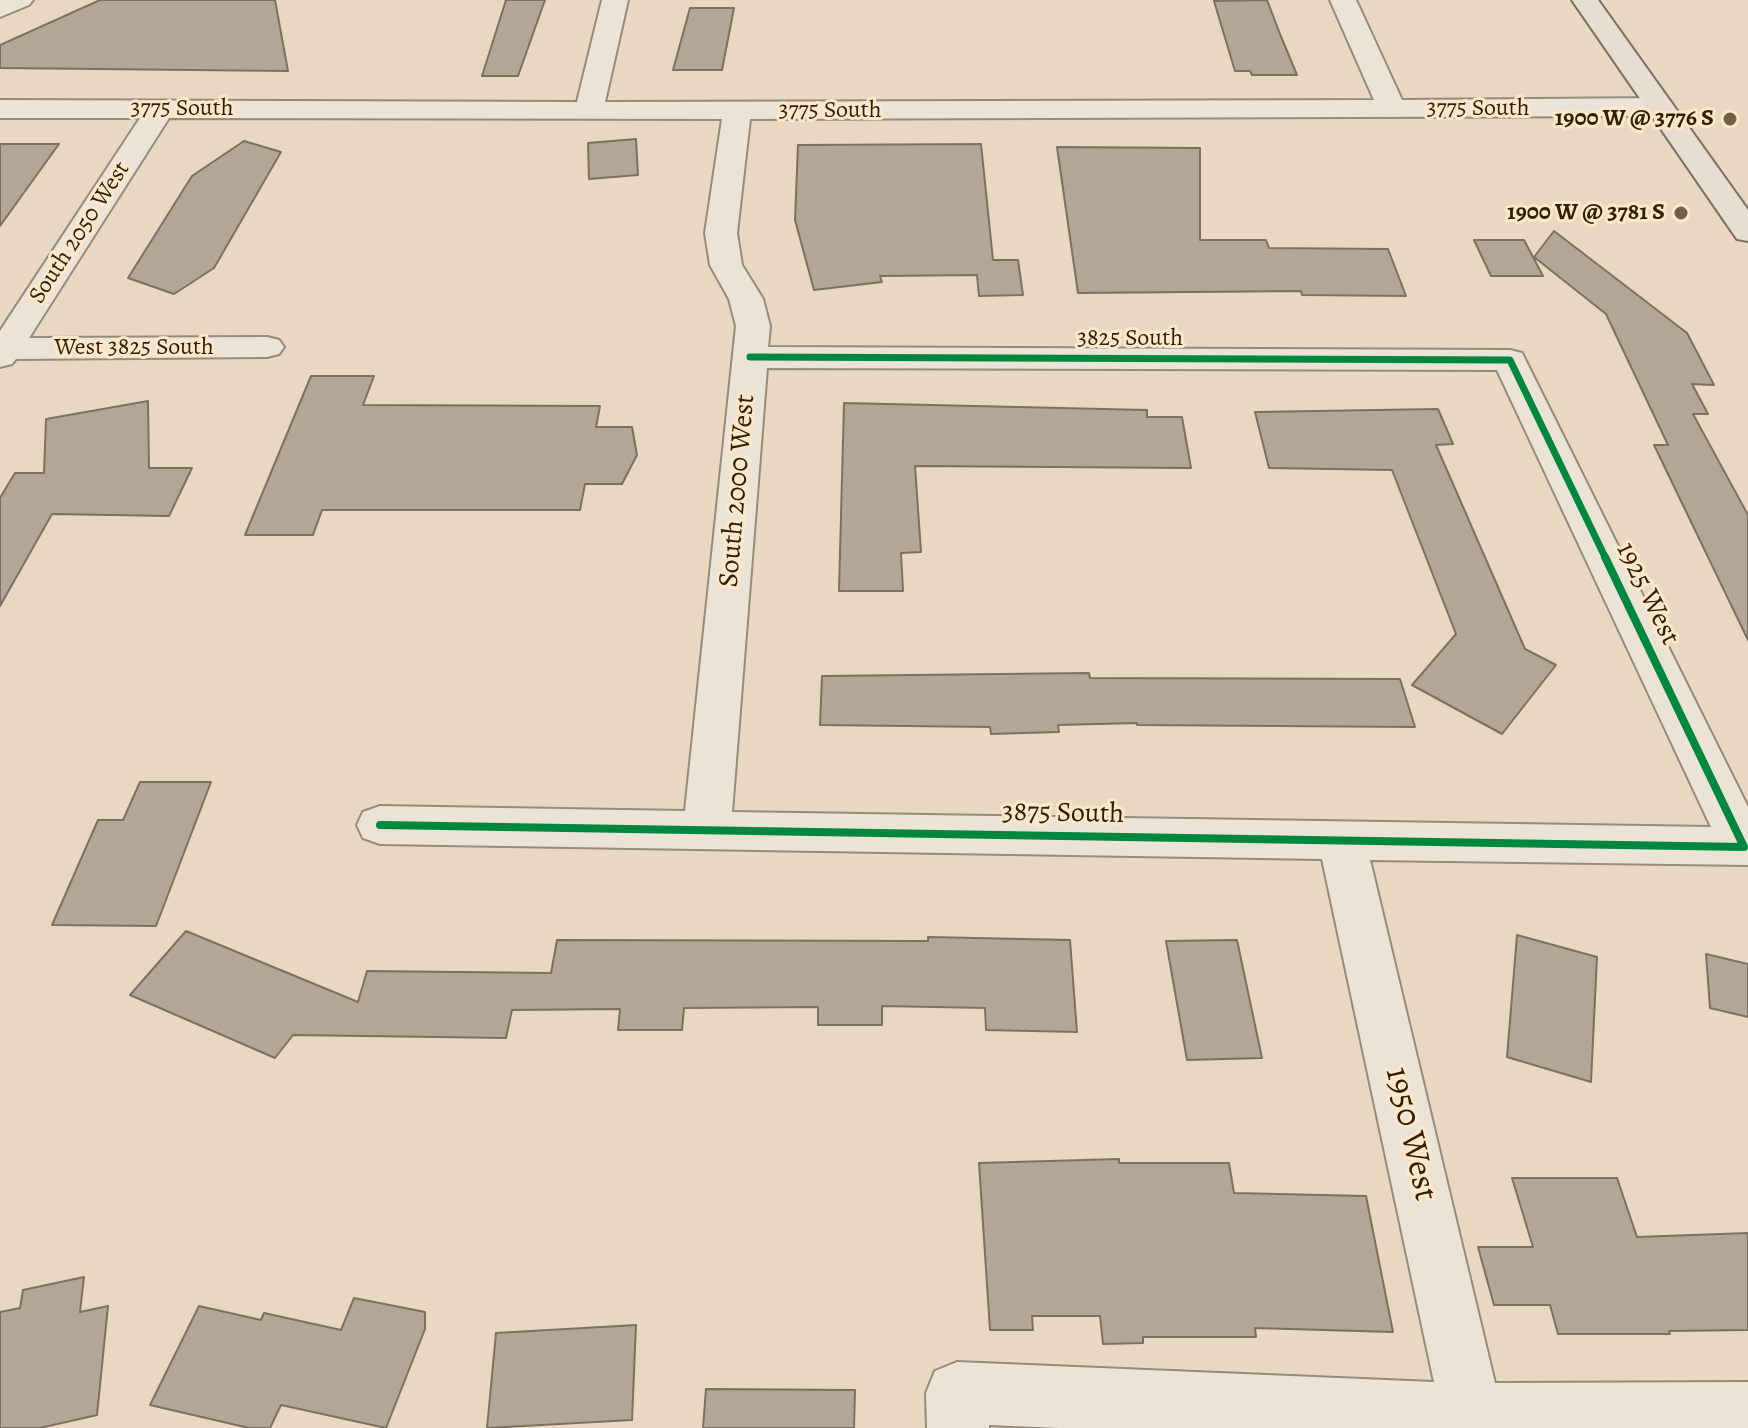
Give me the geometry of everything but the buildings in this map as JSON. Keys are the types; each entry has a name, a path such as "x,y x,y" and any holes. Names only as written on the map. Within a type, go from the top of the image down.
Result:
{"main road":[{"path":"1585,0 1748,232"}],"street":[{"path":"0,9 20,0"},
{"path":"589,110 615,0"},
{"path":"1343,0 1392,109"},
{"name":"3775 South","path":"0,109 737,111 1660,107"},
{"name":"South 2050 West","path":"2,352 160,109"},
{"name":"South 2000 West","path":"707,830 753,326 746,299 726,265 721,233 737,111"},
{"name":"West 3825 South","path":"2,352 267,347"},
{"name":"3825 South","path":"750,357 1510,360"},
{"name":"1925 West","path":"1510,360 1744,847"},
{"name":"3875 South","path":"380,825 1744,847"},
{"name":"1950 West","path":"1342,841 1412,1140 1473,1421"},
{"path":"958,1410 1473,1421 1748,1413"}],"cycle path":[{"path":"380,825 1744,847 1510,360 750,357"}],"place":[{"name":"1900 W @ 3776 S","path":"1730,119"},
{"name":"1900 W @ 3781 S","path":"1681,213"}]}
